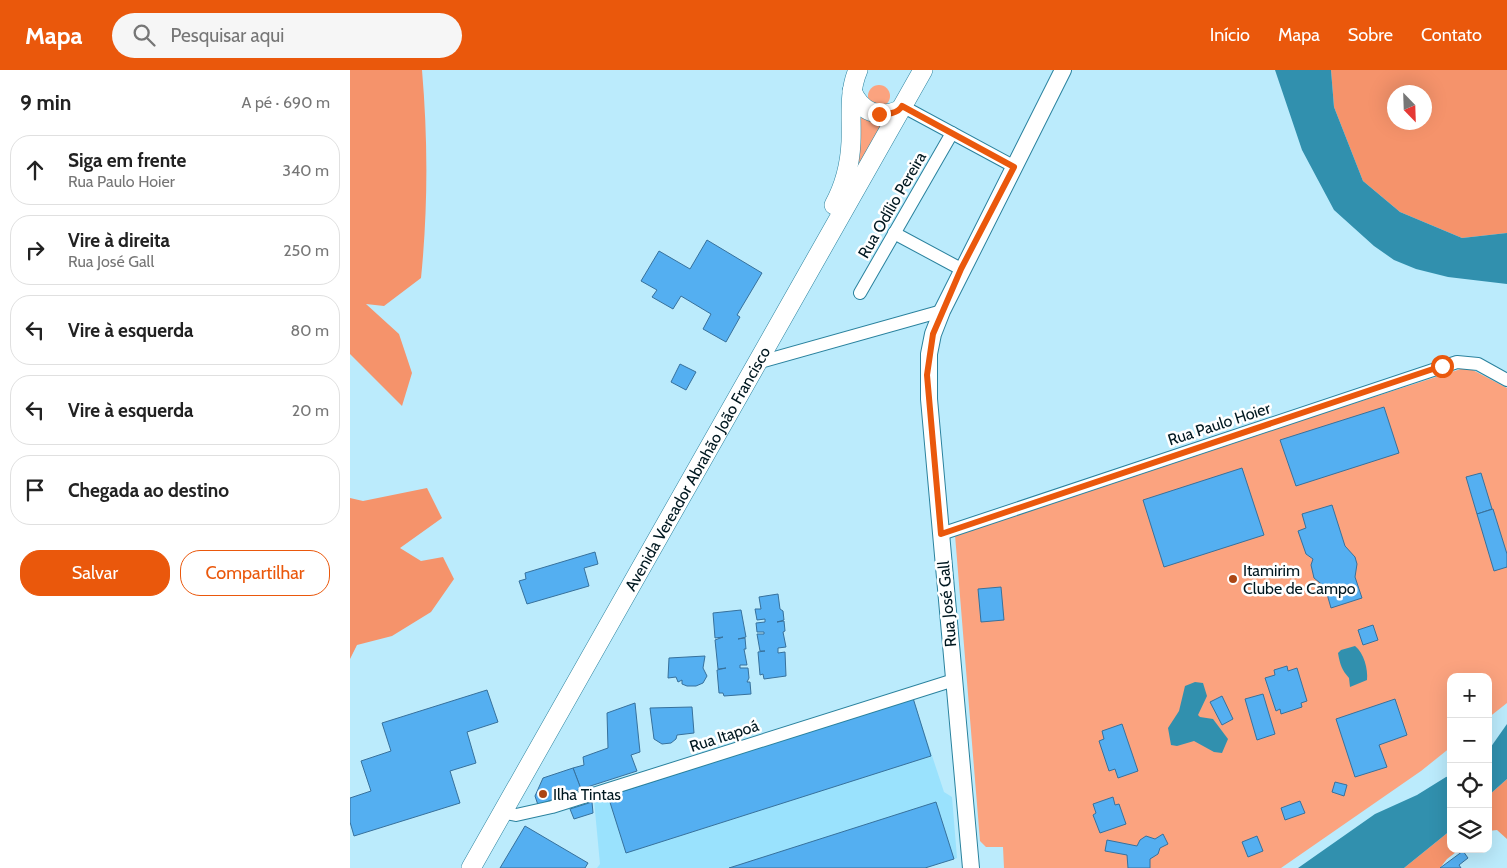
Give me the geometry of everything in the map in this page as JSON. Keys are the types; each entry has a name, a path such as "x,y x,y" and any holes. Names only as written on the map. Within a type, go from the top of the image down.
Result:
{"main road":[{"name":"Avenida Vereador Abrahão João Francisco","path":"461,868 840,195 849,162 852,90 858,70"},
{"name":"Avenida Vereador Abrahão João Francisco","path":"471,868 923,70"},
{"name":"Rua José Gall","path":"971,868 927,375 933,334 942,311 961,269 1063,70"},
{"path":"852,90 858,102 871,112 887,114 901,108"}],"street":[{"path":"901,108 1014,167"},
{"name":"Rua Odílio Pereira","path":"860,293 952,133"},
{"path":"894,233 961,269"},
{"path":"758,364 942,311"},
{"name":"Rua Paulo Hoier","path":"941,534 1450,364 1468,362 1478,364 1507,380"},
{"name":"Rua Itapoá","path":"502,812 516,815 552,807 954,680"}],"shaded area":[{"path":"350,70 422,70 426,174 421,278 384,306 366,304 399,334 412,373 402,406 350,354"},
{"path":"1275,70 1331,70 1334,107 1363,181 1400,212 1462,238 1507,233 1507,284 1448,277 1416,269 1394,260 1374,246 1334,210 1302,150"},
{"path":"1331,70 1507,70 1507,233 1462,238 1400,212 1363,181 1334,107"},
{"path":"879,85 887,88 890,96 887,104 879,107 871,104 868,96 871,88"},
{"path":"858,115 890,121 851,187"},
{"name":"Itamirim Clube de Campo","path":"1467,367 1507,388 1507,703 1492,715 1492,673 1447,673 1447,750 1421,771 1281,868 1004,868 1003,847 986,847 980,841 955,535 959,531"},
{"path":"427,488 442,518 400,548 421,561 443,557 454,579 431,612 392,636 357,645 350,659 350,498 363,501"},
{"path":"1355,646 1365,661 1367,680 1350,687 1349,678 1342,667 1338,653 1341,650"},
{"path":"1195,682 1203,683 1207,696 1198,715 1213,719 1228,739 1222,753 1214,752 1194,741 1177,746 1171,745 1168,728 1179,711 1185,686"},
{"path":"913,698 944,792 952,797 957,858 925,868 597,868 600,864 594,800"},
{"path":"1507,724 1507,779 1492,792 1492,763 1492,745"},
{"path":"1446,777 1447,833 1404,868 1298,868 1375,814 1417,795"},
{"path":"1507,779 1507,839 1497,830 1492,831 1492,792"},
{"path":"1447,833 1447,853 1455,853 1440,868 1404,868"}],"building":[{"path":"707,240 762,273 737,315 740,317 726,342 703,329 711,314 681,296 673,309 652,297 657,290 641,281 659,251 690,269"},
{"path":"680,364 696,372 686,390 671,382"},
{"path":"1384,407 1399,453 1296,486 1280,440"},
{"path":"1242,468 1264,535 1164,567 1143,500"},
{"path":"1481,473 1492,509 1477,514 1466,477"},
{"path":"1332,505 1345,546 1355,557 1357,564 1355,577 1362,598 1331,608 1325,587 1314,578 1311,565 1313,559 1306,554 1298,531 1306,528 1302,514"},
{"path":"1493,509 1507,554 1507,567 1494,571 1477,514"},
{"path":"595,552 598,564 584,568 589,586 527,604 519,581 526,579 525,573"},
{"path":"1001,587 1004,620 981,622 978,589"},
{"path":"778,594 784,620 777,622 784,621 785,631 783,632 786,647 778,648 778,653 785,652 786,676 764,679 763,674 760,675 758,652 765,651 760,651 757,634 764,634 764,632 757,632 756,623 765,622 765,619 757,620 755,609 761,609 759,597"},
{"path":"741,610 746,637 738,639 745,638 746,649 744,649 747,665 740,665 740,668 748,668 749,678 747,682 750,682 751,694 724,696 723,693 719,693 717,670 726,668 718,669 715,640 723,637 715,638 713,613"},
{"path":"1373,625 1378,640 1363,645 1358,630"},
{"path":"705,656 703,668 707,676 703,683 696,686 687,686 682,684 682,680 678,682 676,677 668,678 669,658"},
{"path":"1287,666 1288,671 1297,668 1307,701 1301,703 1302,707 1281,714 1280,709 1276,711 1265,678 1275,675 1274,670"},
{"path":"487,690 498,722 467,732 476,763 450,771 460,803 354,836 350,822 350,798 371,791 361,761 391,751 382,723"},
{"path":"1263,694 1275,734 1257,740 1245,699"},
{"path":"1222,696 1233,719 1222,725 1210,702"},
{"path":"913,698 931,756 626,853 608,796"},
{"path":"1395,699 1407,735 1379,745 1387,767 1355,777 1336,719"},
{"path":"635,703 640,752 631,755 637,771 581,789 573,768 584,765 583,757 608,748 607,713"},
{"path":"692,707 694,733 677,735 676,739 671,743 662,744 654,739 650,708"},
{"path":"1122,724 1138,771 1118,778 1115,769 1109,771 1099,741 1104,739 1102,731"},
{"path":"573,768 581,789 538,805 535,796 543,778"},
{"path":"1335,782 1347,785 1344,796 1332,792"},
{"path":"1113,797 1115,805 1119,804 1126,824 1100,833 1093,815 1096,813 1093,804"},
{"path":"1300,801 1305,813 1285,820 1281,808"},
{"path":"592,802 593,813 574,819 570,809"},
{"path":"936,802 954,859 925,868 729,868"},
{"path":"525,826 588,863 585,868 500,868"},
{"path":"1163,834 1168,844 1160,848 1158,854 1150,859 1150,868 1128,868 1127,855 1105,851 1107,840 1137,846 1140,840 1146,836 1155,839"},
{"path":"1257,836 1263,851 1248,857 1242,842"},
{"path":"1460,853 1464,853 1468,858 1459,865 1461,868 1440,868"}],"place":[{"name":"Itamirim Clube de Campo","path":"1233,579"},
{"name":"Ilha Tintas","path":"543,794"}],"route":[{"path":"879,114 900,110 902,106 1014,167 961,269 933,334 929,354 927,375 941,534 1442,366"}]}
